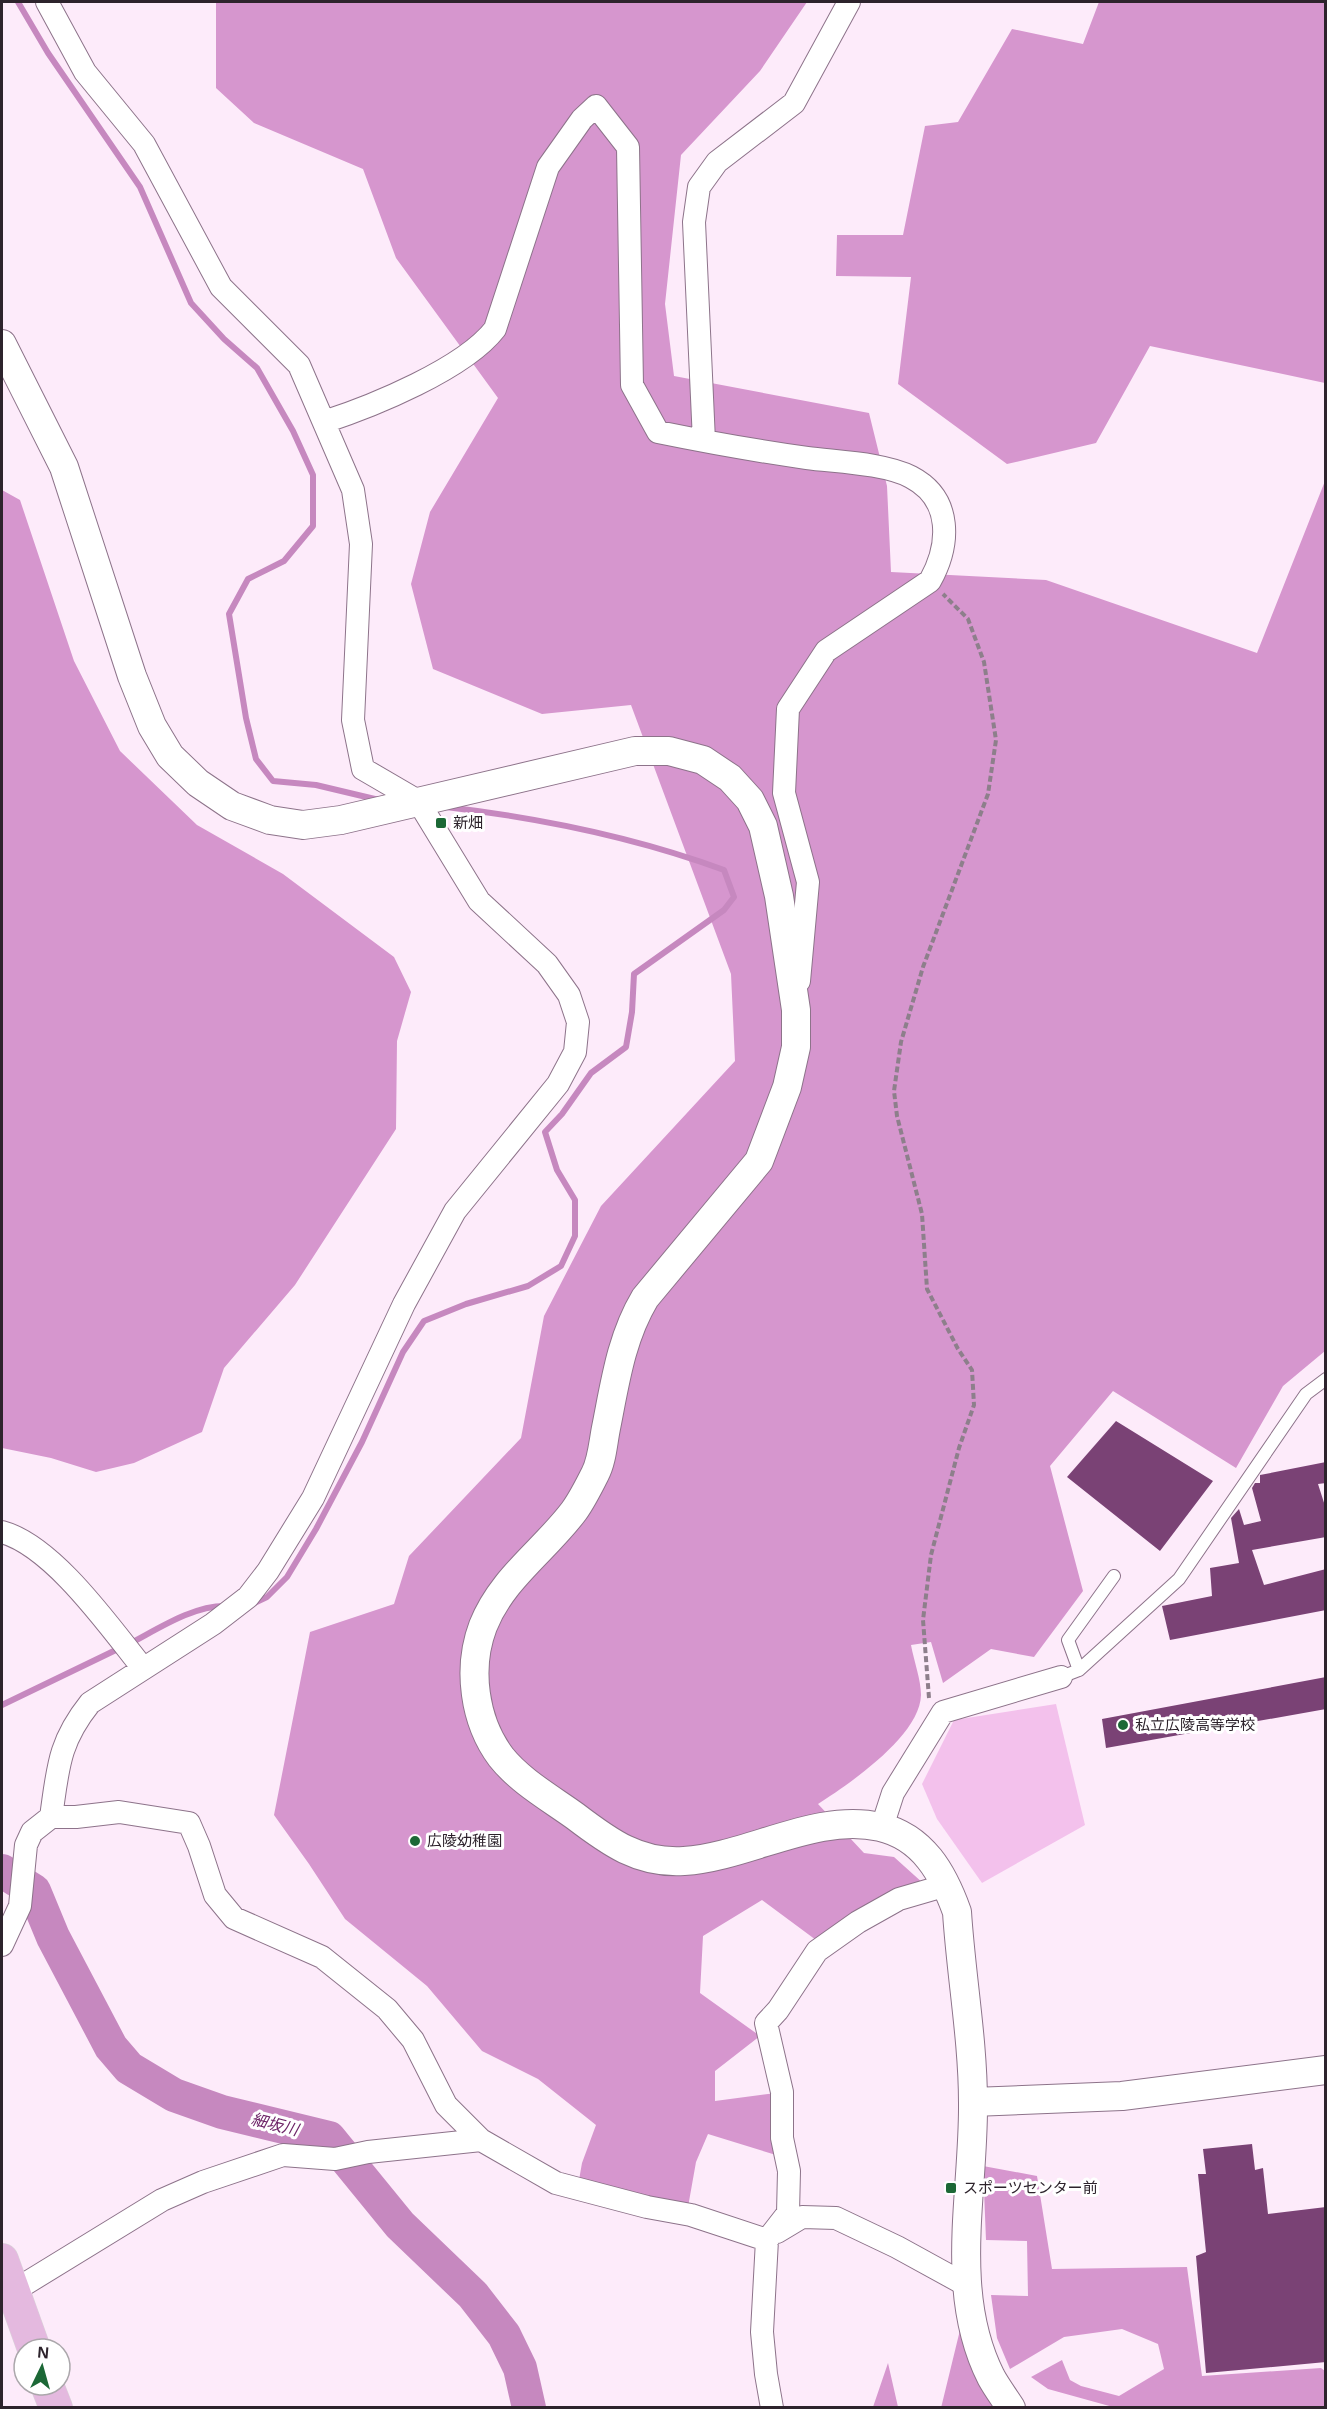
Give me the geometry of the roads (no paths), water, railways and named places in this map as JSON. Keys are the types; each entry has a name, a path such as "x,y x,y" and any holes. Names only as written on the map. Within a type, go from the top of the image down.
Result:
{"main road":[{"path":"2,2260 29,2337"}],"street":[{"path":"47,2 86,72 144,144 220,287 299,365 353,490 361,544 353,720 363,769 418,801 478,901 547,964 569,995 578,1022 575,1052 558,1084 455,1211 404,1304 313,1498 268,1570 248,1597 222,1617 90,1703 78,1718 61,1752 51,1817"},
{"path":"705,441 694,222 699,187 717,162 794,103 849,2"},
{"path":"324,422 350,414 449,367 485,342 495,329 548,167 582,119 596,106 628,147 632,385 658,432 888,470 912,477 937,500 945,523 940,563 930,581 826,651 788,709 784,793 808,882 796,1010 796,1047 787,1087 759,1161 645,1298 632,1319 621,1356 597,1471 574,1511 516,1573 496,1600 483,1627 474,1660 476,1695 485,1729 501,1757 521,1777 618,1848 646,1857 682,1862 729,1855 825,1827 858,1823 882,1827 911,1839 933,1862 947,1885 957,1912 973,2102 966,2245 968,2286 974,2327 991,2376 1011,2408"},
{"path":"2,344 64,467 132,676 152,726 170,756 198,783 232,806 270,820 303,825 341,820 635,751 669,751 703,760 730,778 750,800 763,826 786,930 796,1010"},
{"path":"2,1532 31,1546 78,1589 142,1667"},
{"path":"882,1827 893,1793 930,1737 943,1712 1070,1674"},
{"path":"2,1945 20,1906 26,1845 32,1832 51,1817 76,1817 119,1812 189,1823 199,1846 214,1895 234,1918 322,1957 387,2009 412,2040 446,2105 481,2140 556,2183 647,2207 691,2214 767,2240"},
{"path":"772,2408 762,2332 767,2240 788,2213 789,2171 782,2138 782,2092 766,2023 778,2010 817,1951 858,1922 899,1899 947,1885"},
{"path":"973,2102 1122,2096 1326,2070"},
{"path":"12,2292 162,2200 203,2182 283,2155 335,2160 368,2152 481,2140"},
{"path":"767,2240 802,2217 836,2218 897,2247 968,2286"}],"lane":[{"path":"1070,1674 1179,1579 1306,1394 1326,1379"},
{"path":"1070,1674 1068,1640 1114,1576"}],"waterway":[{"path":"18,2 48,53 140,187 191,303 224,339 257,368 293,431 313,475 313,526 284,561 248,579 229,614 246,718 256,759 273,781 316,785 379,800"},
{"path":"252,1604 267,1597 287,1577 316,1529 362,1442 403,1352 424,1321 466,1304 528,1286 561,1266 575,1236 575,1200 557,1170 545,1132 562,1114 591,1073 626,1047 632,1012 634,974 724,910 734,897 724,870 690,858 587,830 446,807"},
{"path":"129,1644 188,1614 225,1606"},
{"path":"2,1705 120,1648"},
{"name":"細坂川","path":"2,1871 34,1891 53,1937 111,2047 129,2068 174,2095 222,2112 329,2138 400,2225 473,2295 504,2335 520,2368 529,2408"}],"place":[{"name":"新畑","path":"441,823"},
{"name":"私立広陵高等学校","path":"1123,1725"},
{"name":"広陵幼稚園","path":"415,1841"},
{"name":"スポーツセンター前","path":"951,2188"}]}
